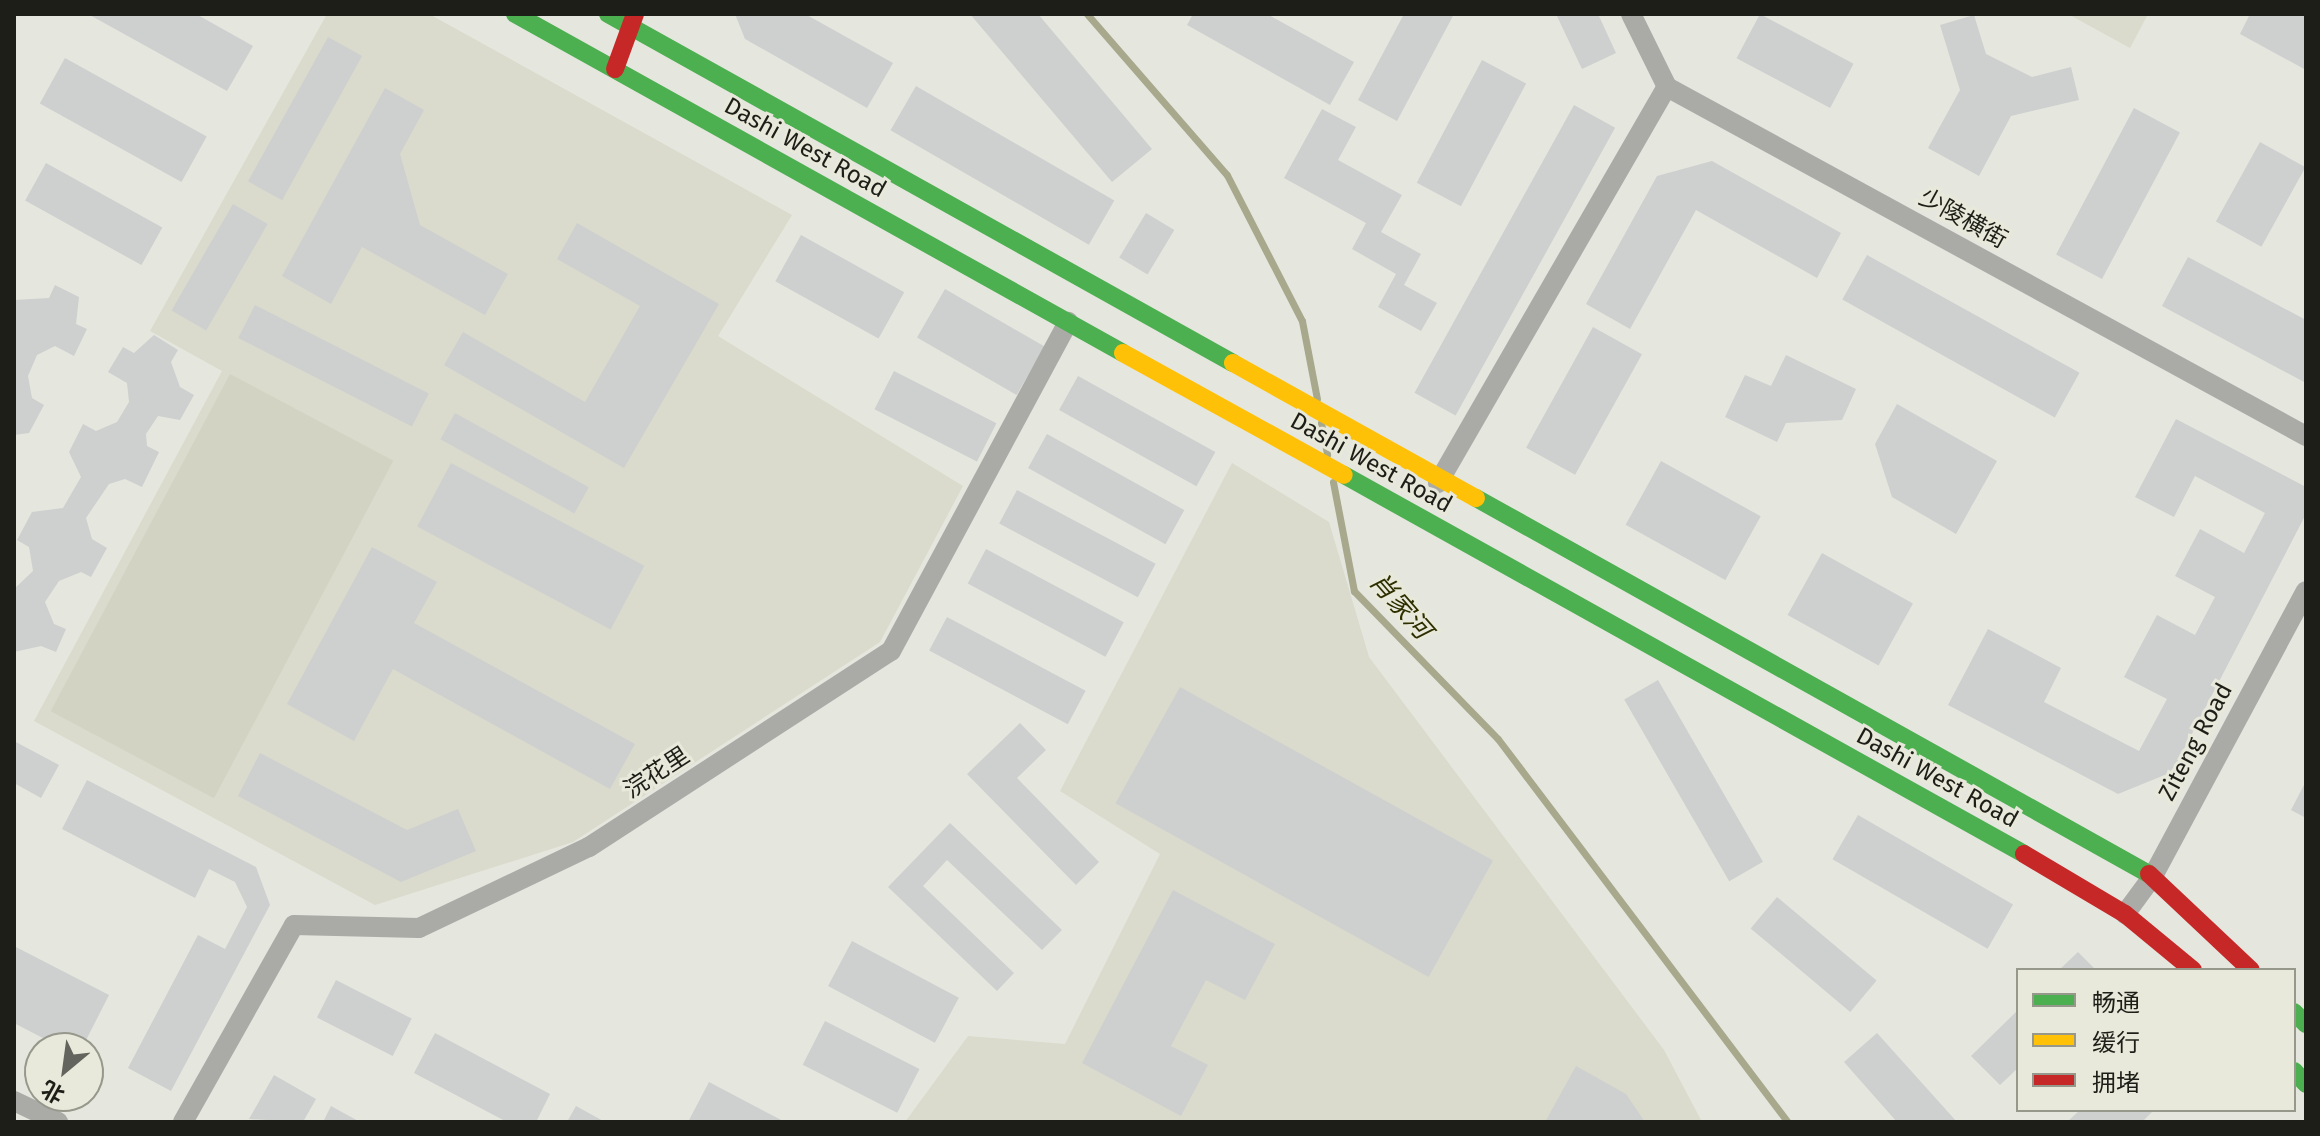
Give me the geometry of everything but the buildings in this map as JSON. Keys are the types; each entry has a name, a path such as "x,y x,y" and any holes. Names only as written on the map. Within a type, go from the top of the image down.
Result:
{"main road":[{"name":"Dashi West Road","path":"515,14 2125,914 2191,968"},
{"name":"Dashi West Road","path":"608,14 633,20 1277,394 2153,876 2249,968"},
{"path":"615,69 633,20"}],"street":[{"path":"1438,483 1667,87 1631,14"},
{"name":"少陵横街","path":"1667,87 2306,436"},
{"name":"浣花里","path":"183,1122 294,925 419,928 589,847 891,651 1068,322"},
{"name":"Ziteng Road","path":"2125,914 2153,876 2306,591"},
{"path":"14,1101 58,1122"}],"shaded area":[{"path":"327,14 429,14 792,215 718,336 963,486 880,642 573,842 375,905 34,721 222,371 150,331"},
{"path":"2068,14 2148,14 2130,48"},
{"path":"1232,463 1329,522 1369,657 1664,1050 1702,1122 905,1122 968,1036 1065,1044 1160,854 1060,791"}],"green space":[{"path":"230,374 393,461 214,798 51,711"}],"waterway":[{"name":"肖家河","path":"1087,14 1227,175 1302,321 1317,399"},
{"name":"肖家河","path":"1321,423 1327,454"},
{"name":"肖家河","path":"1333,482 1354,591 1498,739 1788,1122"}],"traffic: fast":[{"path":"515,14 1123,353"},
{"path":"608,14 1233,363"},
{"path":"1344,475 2024,854"},
{"path":"1476,498 2149,874"},
{"path":"2296,1014 2306,1024"},
{"path":"2296,1073 2306,1084"}],"traffic: slow":[{"path":"1123,353 1344,475"},
{"path":"1233,363 1476,498"}],"traffic: jam":[{"path":"615,69 635,14"},
{"path":"2024,854 2125,914 2191,968"},
{"path":"2149,874 2249,968"}]}
